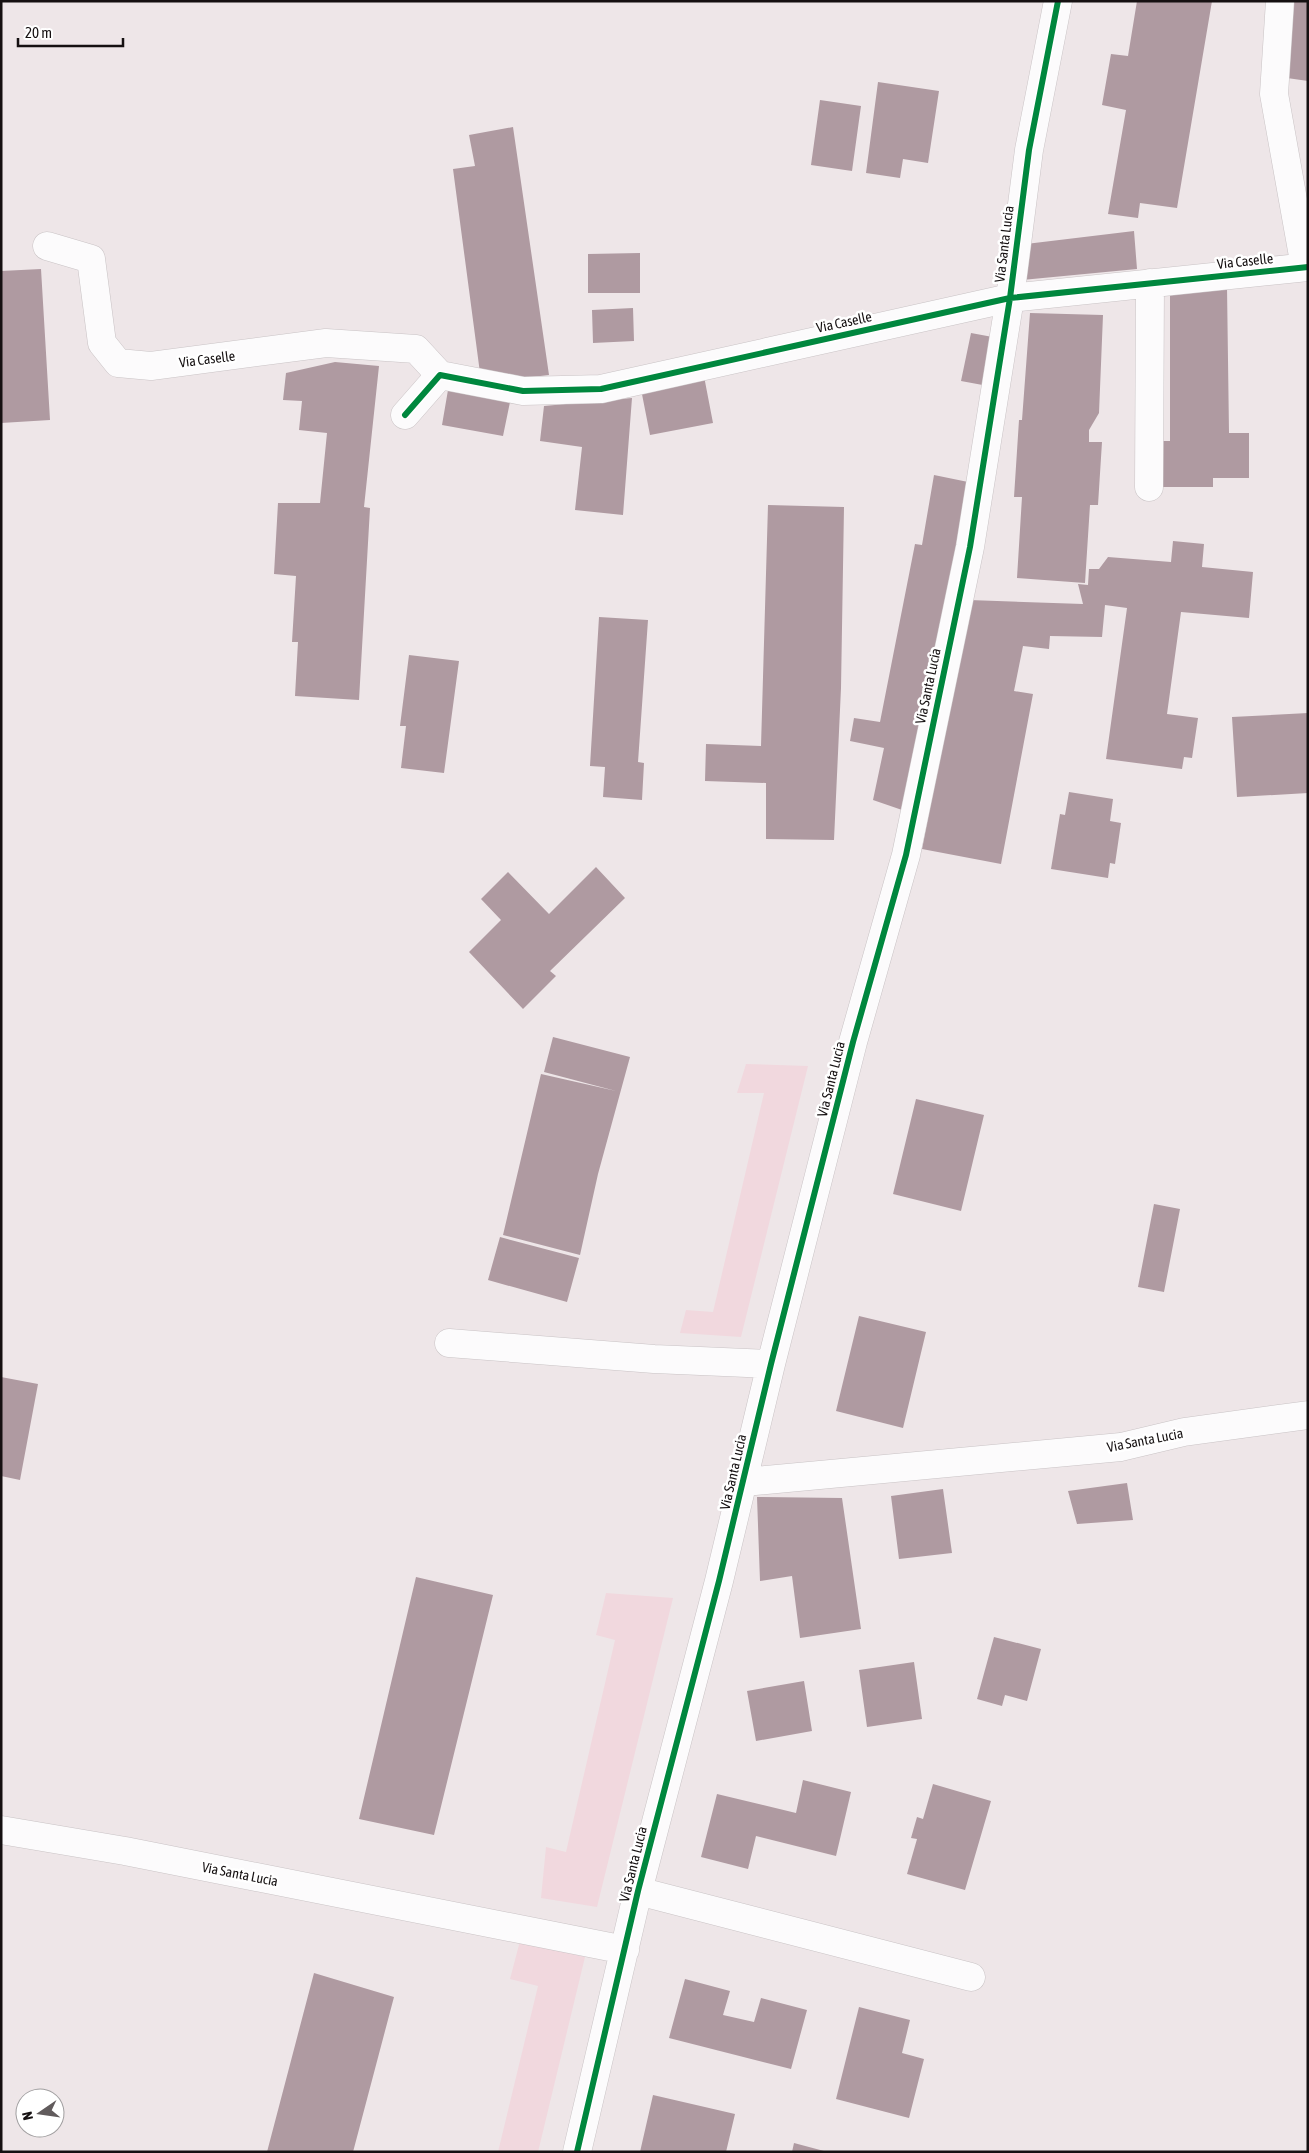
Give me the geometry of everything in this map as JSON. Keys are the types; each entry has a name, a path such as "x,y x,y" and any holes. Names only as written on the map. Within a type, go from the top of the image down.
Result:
{"street":[{"name":"Via Santa Lucia","path":"577,2152 638,1891 744,1482 770,1364 853,1042 906,855 970,547 1010,298 1029,150 1058,1"},
{"name":"Via Caselle","path":"47,246 91,259 102,342 118,363 151,366 326,343 416,349 440,375 523,391 601,389 1010,298 1306,267 1274,94 1280,1"},
{"path":"1149,487 1150,283"},
{"path":"405,415 440,375"},
{"path":"449,1343 654,1360 770,1364"},
{"name":"Via Santa Lucia","path":"744,1482 1120,1448 1184,1432 1308,1415"},
{"name":"Via Santa Lucia","path":"1,1830 173,1860 625,1950"},
{"name":"Via Santa Lucia","path":"638,1891 971,1977"}],"shaded area":[{"path":"746,1064 808,1066 741,1337 680,1333 686,1310 713,1312 764,1093 737,1093"},
{"path":"606,1593 673,1598 597,1907 541,1898 546,1847 566,1852 615,1640 596,1635"},
{"path":"520,1941 585,1957 538,2152 498,2152 538,1986 510,1979"}],"building":[{"path":"1137,1 1212,1 1177,208 1140,203 1138,218 1108,214 1126,110 1102,105 1111,54 1128,56"},
{"path":"1293,1 1308,1 1308,81 1280,77"},
{"path":"878,82 939,91 928,163 903,159 900,178 866,173"},
{"path":"820,100 861,106 852,171 811,165"},
{"path":"513,127 549,375 498,381 480,373 453,169 475,166 469,135"},
{"path":"1134,231 1137,269 1022,280 1026,244"},
{"path":"640,253 640,293 588,293 588,254"},
{"path":"41,269 50,420 1,423 1,271"},
{"path":"1227,287 1229,433 1249,433 1249,478 1213,478 1213,487 1163,487 1163,441 1170,441 1170,288"},
{"path":"633,308 634,341 593,343 592,310"},
{"path":"1030,313 1103,315 1099,413 1089,430 1089,442 1102,442 1098,505 1090,505 1085,583 1017,578 1022,497 1014,497 1019,420 1022,420"},
{"path":"971,333 998,338 988,386 961,381"},
{"path":"335,362 379,366 364,507 370,508 359,700 295,696 298,642 292,642 296,576 274,574 278,503 320,503 327,433 299,430 302,401 283,400 286,373"},
{"path":"703,371 713,423 650,435 640,384"},
{"path":"448,390 510,402 503,436 442,425"},
{"path":"632,398 623,515 575,510 582,447 540,441 544,406"},
{"path":"934,475 973,483 905,811 873,800 884,748 850,741 854,718 880,722 915,544 922,545"},
{"path":"768,505 844,507 841,688 834,840 766,839 766,783 705,781 706,744 761,746"},
{"path":"1173,541 1204,544 1202,567 1253,572 1249,618 1181,612 1167,714 1198,718 1192,758 1184,757 1182,769 1106,759 1127,608 1105,605 1102,637 1050,636 1049,649 1023,646 1014,691 1033,694 1001,864 922,849 969,600 1083,604 1078,584 1088,585 1089,569 1099,569 1108,557 1171,562"},
{"path":"599,617 648,620 638,762 644,763 642,800 603,797 605,767 590,766"},
{"path":"409,655 459,661 444,773 401,768 406,726 400,726"},
{"path":"1308,713 1308,793 1237,797 1232,717"},
{"path":"1069,792 1113,799 1110,821 1121,823 1115,864 1110,863 1108,878 1051,869 1060,814 1065,815"},
{"path":"596,867 625,898 550,971 556,976 523,1009 469,952 501,920 481,899 508,872 549,914"},
{"path":"553,1037 630,1057 598,1174 580,1255 503,1235 541,1074 616,1091 544,1072"},
{"path":"916,1099 984,1115 961,1211 893,1194"},
{"path":"1154,1204 1180,1209 1164,1292 1138,1287"},
{"path":"500,1237 579,1258 567,1302 488,1280"},
{"path":"859,1316 926,1332 903,1428 836,1411"},
{"path":"1,1377 38,1384 20,1480 1,1476"},
{"path":"1127,1483 1133,1520 1077,1524 1068,1491"},
{"path":"943,1489 952,1553 899,1559 891,1496"},
{"path":"757,1497 842,1498 861,1629 800,1638 792,1576 760,1581"},
{"path":"416,1577 493,1595 434,1835 359,1819"},
{"path":"994,1637 1041,1649 1027,1701 1005,1695 1002,1706 977,1699"},
{"path":"914,1662 922,1719 867,1727 859,1670"},
{"path":"804,1681 812,1731 756,1741 747,1691"},
{"path":"803,1780 851,1792 836,1856 756,1836 748,1869 701,1857 717,1794 796,1813"},
{"path":"933,1784 991,1801 965,1890 907,1874 917,1839 911,1838 917,1817 923,1819"},
{"path":"314,1973 394,1997 353,2152 267,2152"},
{"path":"685,1979 730,1991 723,2015 754,2022 761,1998 807,2010 791,2069 669,2038"},
{"path":"859,2007 910,2020 902,2053 924,2059 909,2118 836,2099"},
{"path":"653,2095 735,2114 726,2152 640,2152"},
{"path":"794,2143 824,2151 824,2152 792,2152"}],"cycle path":[{"path":"577,2152 638,1891 719,1581 771,1364 853,1042 906,855 970,547 1010,298 1029,150 1058,1"},
{"path":"405,415 440,375 523,391 601,389 1010,298 1308,267"}]}
